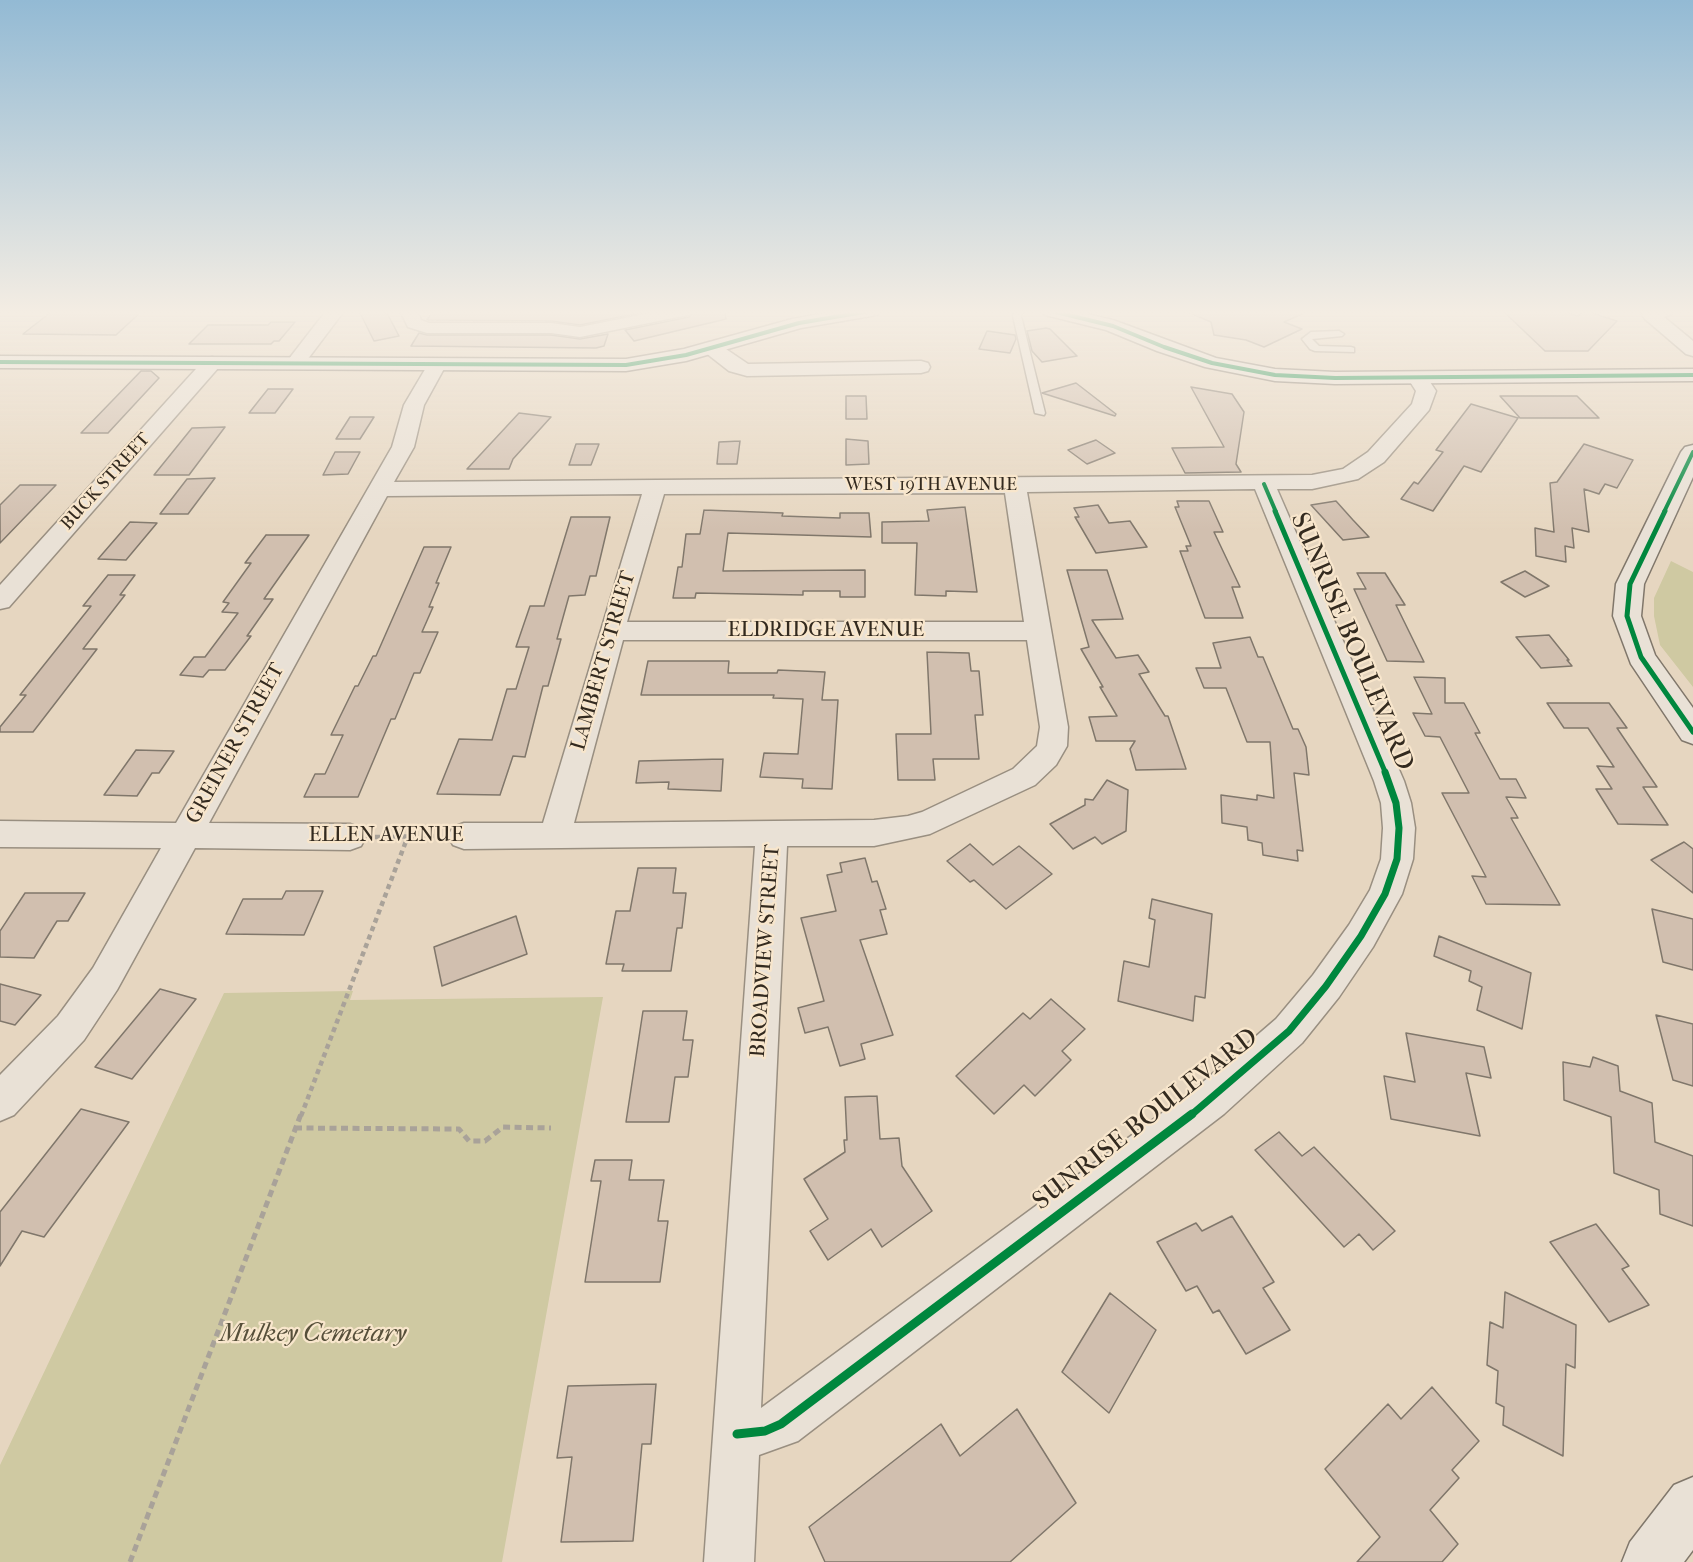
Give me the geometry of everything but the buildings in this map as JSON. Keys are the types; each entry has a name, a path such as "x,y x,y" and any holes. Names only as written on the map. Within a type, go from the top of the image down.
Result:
{"main road":[{"path":"1693,452 1630,584 1627,608 1641,657 1693,732"},
{"path":"1650,1562 1693,1504"}],"street":[{"name":"BUCK STREET","path":"0,601 193,384"},
{"name":"GREINER STREET","path":"0,1102 85,1010 403,447 417,398 426,384"},
{"name":"WEST 19TH AVENUE","path":"380,489 1264,484 1334,479 1365,465 1376,457 1422,406 1426,391 1421,384"},
{"name":"SUNRISE BOULEVARD","path":"736,1434 765,1431 795,1414 1210,1101 1296,1022 1326,986 1361,936 1385,894 1397,859 1399,828 1396,803 1389,781 1264,484"},
{"name":"BROADVIEW STREET","path":"729,1562 772,835 874,833 915,826 970,804 1011,784 1037,767 1052,746 1054,736 1015,486"},
{"name":"LAMBERT STREET","path":"555,835 655,488"},
{"name":"ELDRIDGE AVENUE","path":"612,631 1039,631"},
{"name":"ELLEN AVENUE","path":"0,834 350,837"},
{"name":"ELLEN AVENUE","path":"464,836 772,835"}],"lane":[{"path":"1033,384 1040,413"}],"path":[{"path":"130,1562 408,836"},
{"path":"295,1128 459,1129 469,1141 485,1141 503,1127 551,1128"}],"green space":[{"path":"1671,561 1693,572 1693,687 1660,645 1654,616 1654,598"},
{"name":"Mulkey Cemetary","path":"353,991 350,1000 603,997 502,1562 0,1562 0,1465 224,993"}],"cycle path":[{"path":"1693,452 1630,584 1627,616 1641,657 1693,732"},
{"path":"737,1434 765,1431 781,1424 1210,1101 1289,1031 1326,986 1361,936 1385,894 1397,859 1399,828 1396,803 1389,781 1264,484"}]}
